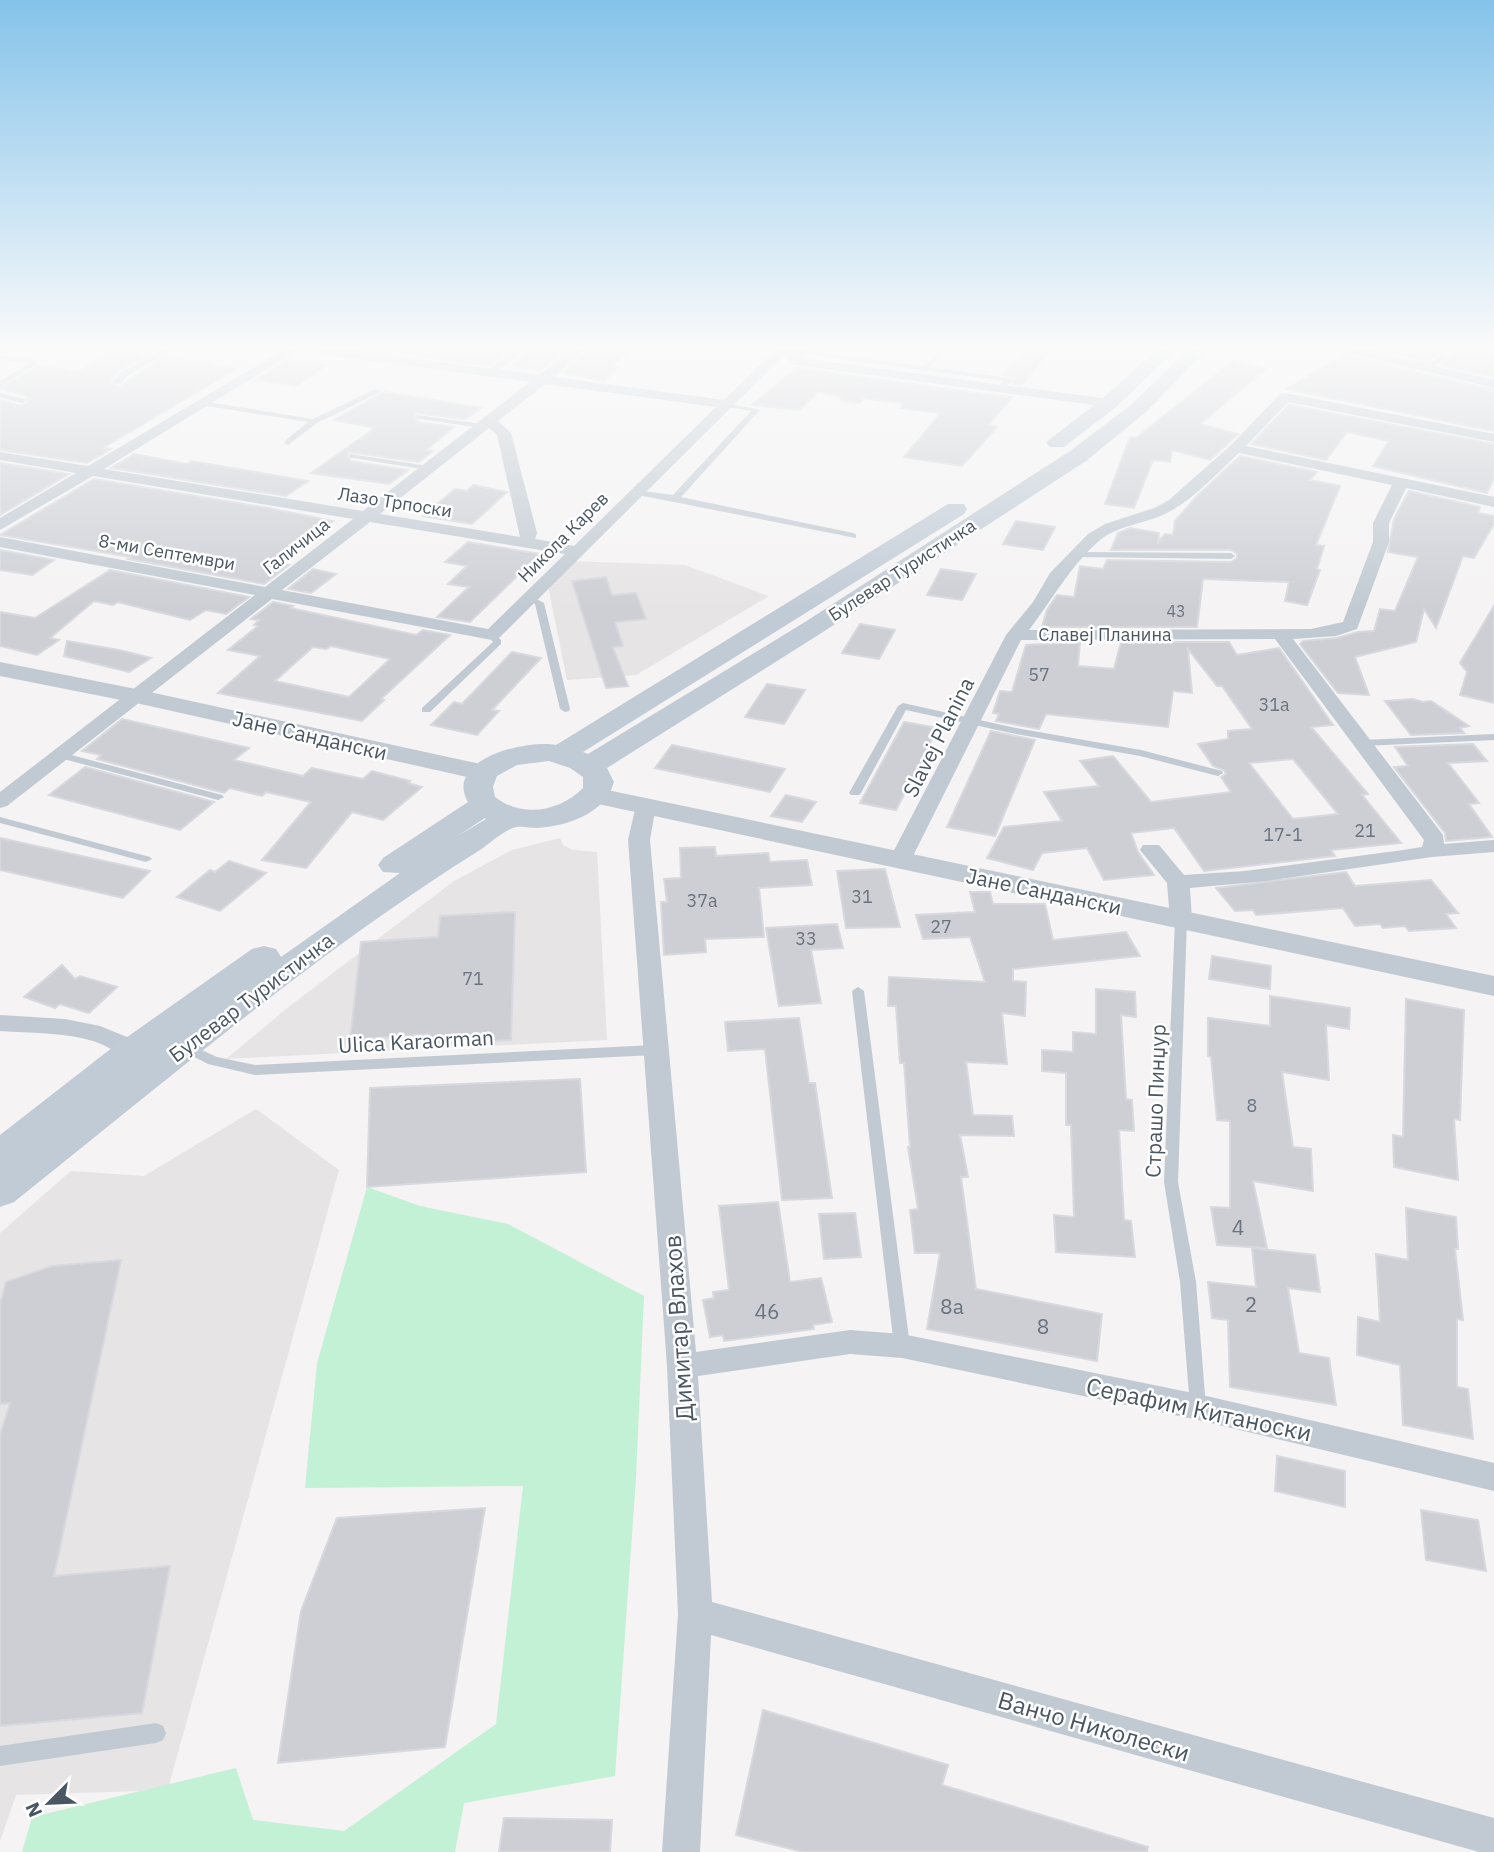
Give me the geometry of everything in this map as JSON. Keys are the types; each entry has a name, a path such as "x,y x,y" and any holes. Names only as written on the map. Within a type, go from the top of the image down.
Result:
{"main road":[{"name":"Булевар Туристичка","path":"561,754 644,699 992,486 1065,436"},
{"name":"Булевар Туристичка","path":"591,780 814,627 1078,456 1103,436"},
{"path":"526,753 561,754 591,780 573,810 551,817 526,818 494,797 505,759 526,753"},
{"name":"Булевар Туристичка","path":"0,1192 184,1046 425,870 494,797"},
{"name":"Булевар Туристичка","path":"0,1156 135,1050 308,925 494,797"}],"street":[{"path":"0,525 147,436"},
{"name":"Галичица","path":"136,696 469,436"},
{"path":"504,436 529,533 526,542"},
{"name":"Никола Карев","path":"492,635 692,436"},
{"name":"Славеј Планина","path":"1015,635 1040,604 1056,577 1094,537 1111,527 1160,511 1174,503 1247,436"},
{"path":"1236,448 1494,502"},
{"name":"Лазо Трпоски","path":"0,456 577,551"},
{"name":"Славеј Планина","path":"1015,635 1281,635 1323,633 1351,625 1381,542 1381,523 1402,483"},
{"name":"8-ми Септември","path":"0,542 492,635"},
{"name":"Slavej Planina","path":"900,860 1015,635"},
{"path":"1281,635 1435,840 1431,851"},
{"name":"Јане Сандански","path":"0,669 136,696 494,797"},
{"path":"0,802 136,696"},
{"name":"Јане Сандански","path":"591,780 646,805 1494,986"},
{"name":"Димитар Влахов","path":"646,805 639,840 682,1366 695,1614 681,1852"},
{"path":"1178,882 1231,881 1360,861 1416,856 1431,851 1494,846"},
{"path":"1151,850 1178,882 1181,920"},
{"path":"0,1023 65,1027 100,1034 135,1050"},
{"name":"Серафим Китаноски","path":"682,1366 850,1342 902,1346 1198,1407 1494,1477"},
{"name":"Ванчо Николески","path":"695,1614 1494,1837"}],"lane":[{"path":"288,443 296,436"},
{"path":"674,498 731,436"},
{"path":"353,456 428,468"},
{"path":"636,492 853,536"},
{"path":"1078,555 1231,556"},
{"path":"529,598 539,603 565,709"},
{"path":"426,710 498,642 492,635"},
{"path":"855,793 903,706 1011,730 1141,753 1218,773"},
{"path":"1363,743 1494,737"},
{"path":"60,755 218,797"},
{"path":"0,820 146,859"},
{"name":"Страшо Пинџур","path":"1181,920 1171,1182 1188,1282 1198,1407"},
{"path":"858,991 902,1346"},
{"name":"Ulica Karaorman","path":"184,1046 213,1061 255,1070 655,1051"},
{"path":"0,1756 156,1733"}],"shaded area":[{"path":"568,561 685,565 769,596 636,675 567,680 547,581"},
{"path":"560,838 563,845 573,850 597,852 607,1040 226,1059 291,1005 454,881 512,850"},
{"path":"256,1109 339,1170 169,1785 139,1791 16,1795 0,1841 0,1233 71,1171 144,1176"}],"green space":[{"path":"367,1187 420,1206 508,1224 644,1296 636,1478 615,1776 464,1803 455,1852 22,1852 32,1817 236,1768 253,1820 344,1831 496,1724 523,1486 305,1488 317,1363"}],"building":[{"path":"0,436 122,436 103,448 111,449 87,463 0,450"},
{"path":"363,436 443,436 426,450 433,451 419,462 348,452 350,461 408,470 389,484 311,473"},
{"path":"921,436 989,436 962,466 904,457"},
{"path":"1235,436 1210,460 1172,450 1170,462 1153,460 1134,508 1105,504 1130,437"},
{"path":"1258,436 1344,436 1326,460 1251,444"},
{"path":"1368,436 1454,436 1494,444 1494,478 1487,493 1373,466 1389,441"},
{"path":"134,454 308,481 286,496 111,468"},
{"path":"1240,456 1317,472 1310,480 1340,486 1316,545 1324,546 1317,569 1320,570 1307,605 1285,601 1289,582 1203,579 1197,627 1042,627 1047,610 1057,595 1074,597 1080,566 1103,569 1107,560 1231,562 1237,558 1237,554 1231,550 1111,550 1118,533 1130,528 1159,533 1158,542 1165,534 1173,535 1175,521 1197,496"},
{"path":"0,463 69,474 0,515"},
{"path":"94,479 333,521 272,562 289,565 264,584 128,559 131,557 0,535"},
{"path":"473,485 507,492 472,524 423,516 455,489 467,491"},
{"path":"1409,491 1480,507 1478,513 1494,516 1494,524 1474,558 1463,556 1436,628 1424,609 1416,642 1355,657 1369,695 1338,693 1300,644 1303,641 1374,631 1380,609 1395,611 1418,557 1388,552 1394,519"},
{"path":"1016,521 1055,527 1043,550 1003,544"},
{"path":"468,542 540,554 470,622 437,617 469,587 448,584 467,566 445,562"},
{"path":"0,550 54,560 32,575 0,570"},
{"path":"313,569 336,574 311,593 288,589"},
{"path":"941,569 976,574 962,600 927,595"},
{"path":"110,570 249,597 226,614 206,610 190,620 118,602 113,605 94,601 50,638 59,640 37,655 0,646 0,612 35,618"},
{"path":"606,577 612,595 636,593 646,619 615,622 623,646 613,647 628,686 606,688 572,581"},
{"path":"273,602 416,635 423,630 450,635 381,699 384,700 362,721 218,693 260,656 228,650 258,626 254,625 259,620 251,619","holes":["331,646 390,659 349,697 275,681 313,647 326,649"]},
{"path":"1494,606 1494,703 1460,695 1467,672 1460,663"},
{"path":"860,624 895,630 879,659 842,653"},
{"path":"67,641 151,658 129,672 64,656"},
{"path":"1080,642 1078,666 1114,669 1121,642 1229,642 1237,655 1279,648 1333,725 1311,727 1368,794 1362,795 1401,843 1331,850 1335,856 1204,871 1174,828 1131,833 1138,852 1154,875 1104,880 1087,848 1042,853 1033,870 987,858 1004,827 1062,821 1044,792 1099,786 1080,761 1113,756 1151,802 1231,792 1221,777 1226,774 1224,770 1213,766 1198,744 1228,739 1228,731 1252,729 1222,686 1217,686 1188,649 1192,693 1173,691 1168,727 1046,714 1039,729 996,721 999,714 993,713 1000,691 1012,692 1026,645","holes":["1293,759 1338,814 1293,819 1249,763"]},
{"path":"512,652 541,658 492,710 499,711 477,735 431,725 454,702 462,704"},
{"path":"767,684 805,690 784,724 745,717"},
{"path":"1385,701 1431,701 1469,726 1460,728 1464,733 1411,735"},
{"path":"122,719 249,748 234,760 303,776 312,768 363,779 372,771 422,787 383,820 352,812 306,868 262,860 311,802 266,792 262,796 230,788 224,793 97,759 101,755 82,751"},
{"path":"904,722 938,728 896,810 860,803"},
{"path":"991,731 1035,740 995,836 947,827"},
{"path":"1473,744 1487,761 1448,763 1479,803 1469,804 1492,837 1446,841 1445,833 1394,767 1408,766 1395,747"},
{"path":"672,745 785,769 770,792 655,768"},
{"path":"85,767 214,802 180,830 49,795"},
{"path":"786,795 816,802 802,822 771,816"},
{"path":"0,838 150,871 123,898 0,870"},
{"path":"715,847 716,856 768,853 770,862 807,860 812,885 759,888 764,937 705,939 706,952 664,955 661,902 667,902 664,879 681,878 680,848"},
{"path":"229,861 266,873 220,911 177,897 210,870 215,872"},
{"path":"885,869 900,927 846,928 837,871"},
{"path":"1346,872 1355,886 1431,880 1458,913 1446,914 1456,928 1409,931 1405,926 1355,926 1343,908 1256,915 1253,910 1235,911 1216,888"},
{"path":"970,892 990,892 993,904 1045,904 1053,940 1126,932 1140,956 1013,969 1013,981 1026,982 1025,1016 1002,1013 1007,1064 966,1062 973,1115 1012,1116 1014,1136 960,1135 968,1177 961,1177 976,1289 1102,1314 1097,1361 927,1329 940,1253 915,1253 910,1210 918,1209 908,1147 904,1063 900,1063 896,1006 888,1006 889,977 985,982 970,937 923,939 916,915 975,912"},
{"path":"515,912 511,1040 428,1045 429,1034 350,1040 361,942 438,937 440,916"},
{"path":"837,924 843,948 811,950 821,1003 779,1006 766,928"},
{"path":"1212,956 1271,966 1270,989 1209,979"},
{"path":"62,965 75,979 80,976 117,987 89,1013 60,1004 55,1008 24,997"},
{"path":"1096,989 1135,992 1136,1017 1121,1015 1126,1099 1132,1100 1134,1131 1119,1130 1124,1220 1131,1221 1135,1257 1056,1252 1054,1215 1074,1217 1071,1125 1066,1125 1066,1073 1042,1071 1042,1050 1073,1052 1073,1032 1096,1034"},
{"path":"1270,996 1350,1008 1349,1029 1326,1025 1329,1080 1282,1072 1293,1147 1311,1149 1313,1191 1253,1181 1267,1248 1217,1245 1211,1207 1230,1208 1230,1121 1217,1120 1211,1057 1208,1056 1208,1018 1270,1026"},
{"path":"1406,999 1464,1010 1460,1120 1454,1119 1458,1180 1394,1167 1393,1135 1403,1137"},
{"path":"799,1018 809,1083 815,1083 832,1198 782,1200 765,1049 728,1051 725,1022"},
{"path":"580,1079 586,1172 367,1187 370,1088"},
{"path":"778,1202 790,1282 821,1278 832,1322 813,1325 814,1329 724,1341 723,1335 710,1337 703,1300 714,1298 713,1292 729,1290 719,1206"},
{"path":"1406,1208 1456,1217 1458,1249 1455,1249 1463,1320 1457,1319 1457,1387 1468,1389 1473,1439 1403,1425 1400,1365 1357,1355 1358,1317 1380,1322 1376,1254 1408,1260"},
{"path":"855,1213 861,1257 824,1259 819,1214"},
{"path":"1252,1248 1315,1255 1320,1292 1288,1288 1299,1353 1329,1358 1336,1405 1230,1387 1228,1320 1212,1318 1208,1282 1256,1287"},
{"path":"121,1260 54,1576 170,1566 142,1713 0,1726 0,1435 10,1403 0,1404 0,1304 6,1282 52,1266"},
{"path":"1277,1456 1345,1471 1345,1507 1275,1491"},
{"path":"485,1508 445,1747 278,1763 301,1611 337,1518"},
{"path":"1421,1510 1478,1520 1486,1571 1426,1560"},
{"path":"763,1710 948,1765 942,1785 1148,1847 1147,1852 803,1852 736,1835"},
{"path":"504,1818 612,1820 610,1852 499,1852"}]}
